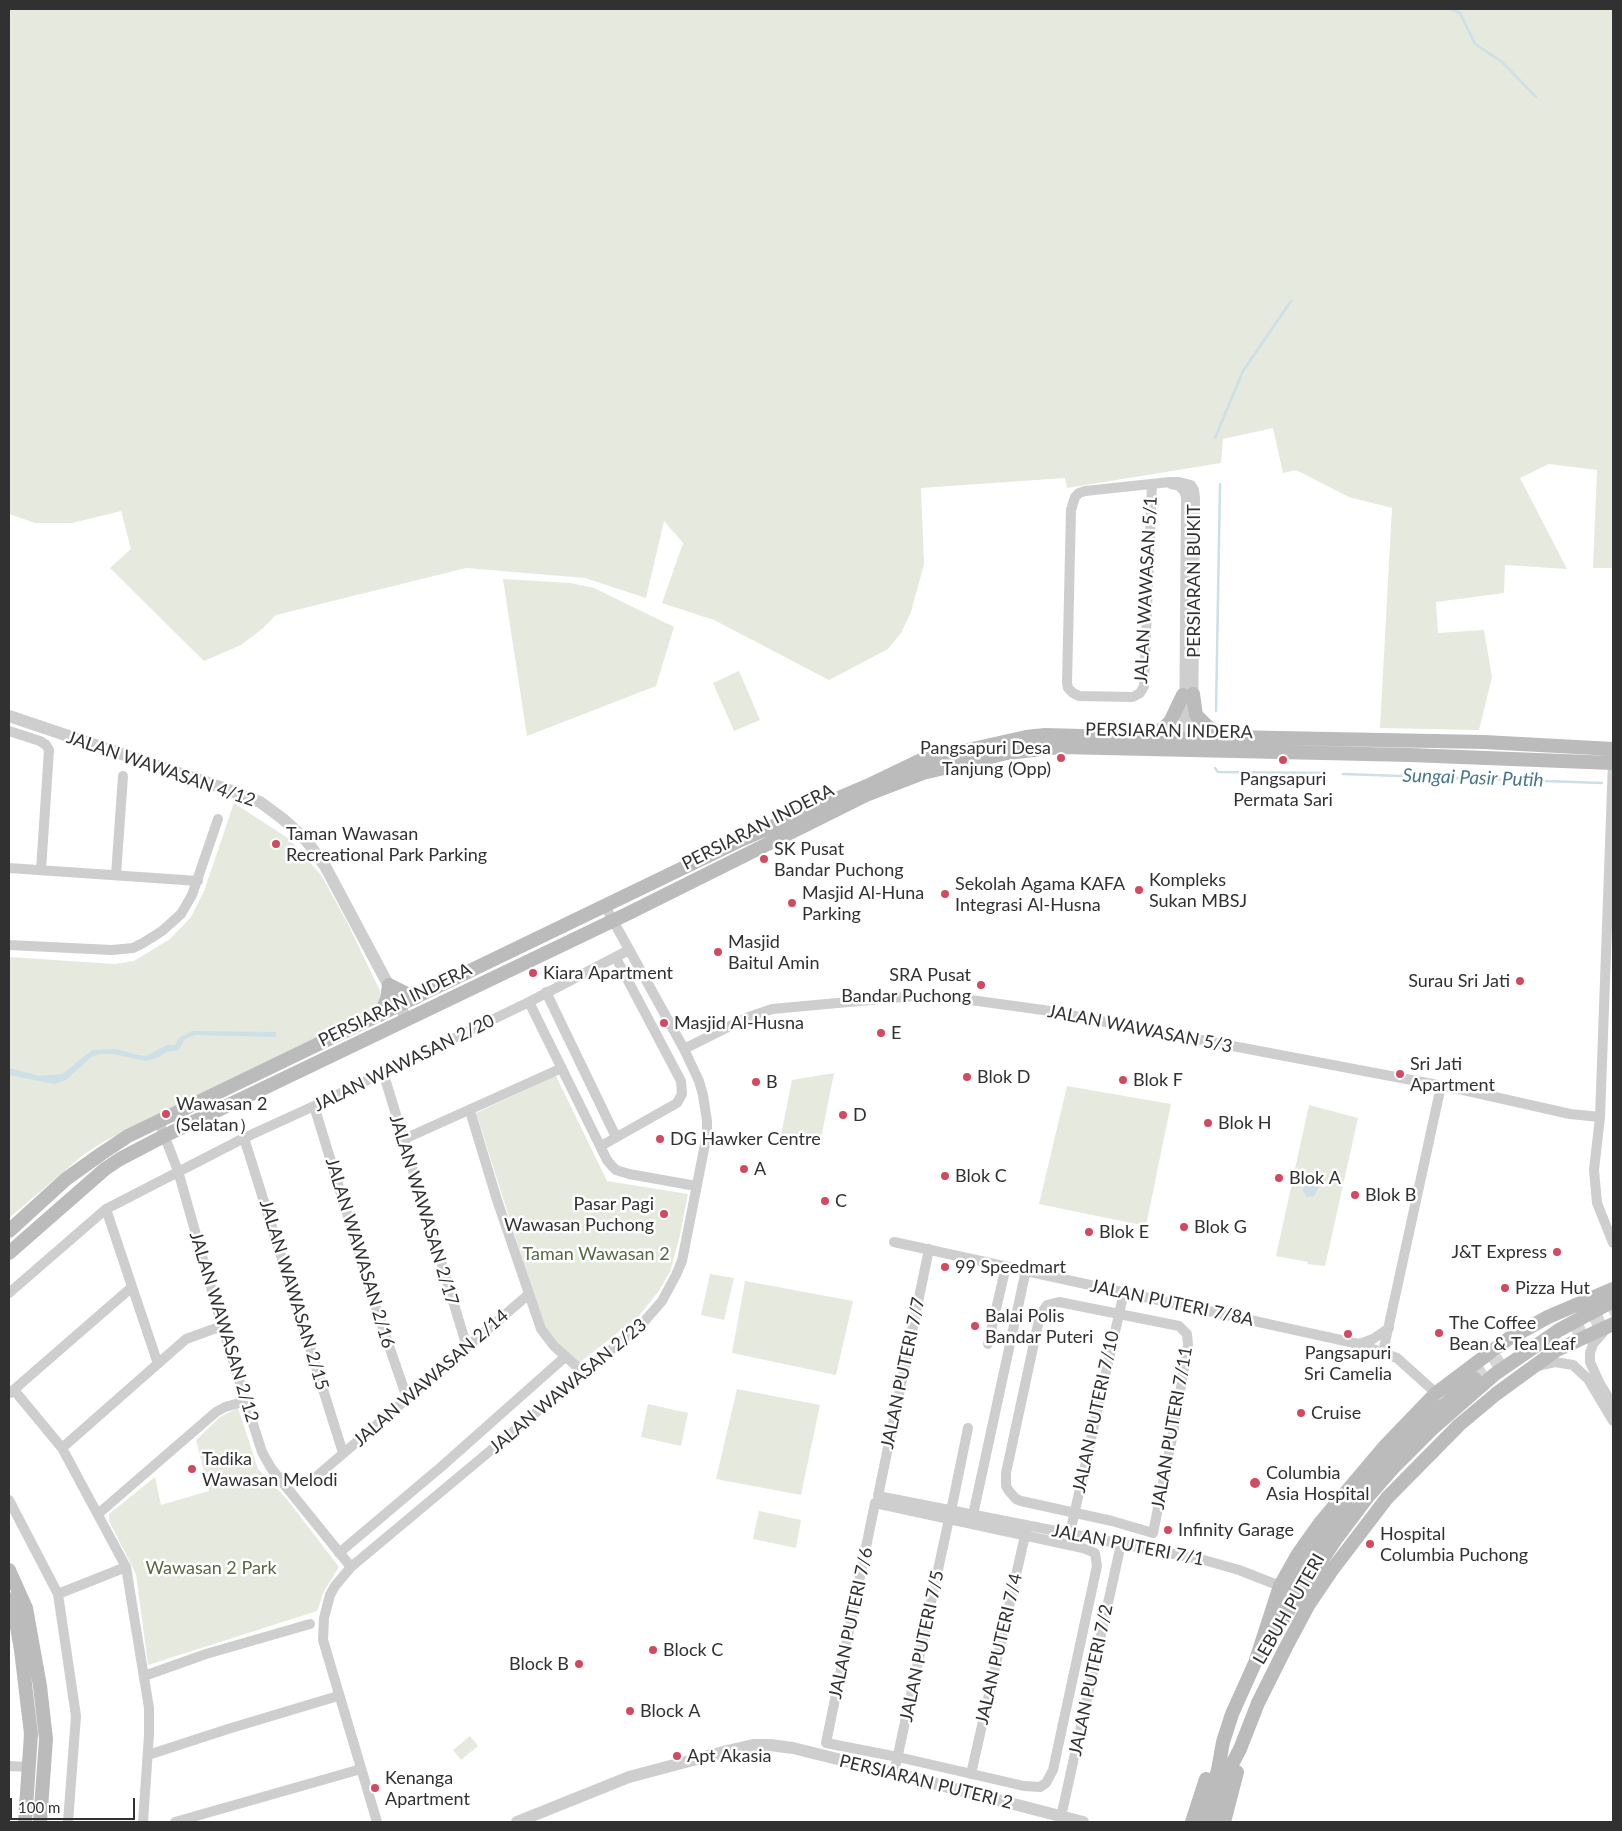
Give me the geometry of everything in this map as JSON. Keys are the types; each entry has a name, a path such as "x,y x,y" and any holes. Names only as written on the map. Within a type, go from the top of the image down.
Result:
{"main road":[{"path":"1153,737 1170,722 1188,695"},
{"path":"1188,695 1196,715 1208,727 1228,737"},
{"name":"PERSIARAN INDERA","path":"9,1231 66,1180 128,1136 743,839 867,786 919,761 1045,735 1153,737 1188,744 1228,737 1484,742 1613,749"},
{"name":"PERSIARAN INDERA","path":"9,1253 105,1169 120,1159 164,1136 613,920 866,794 923,774 1006,753 1060,747 1188,744 1613,763"},
{"path":"380,1015 387,999 389,985 415,998"},
{"name":"LEBUH PUTERI","path":"1203,1822 1232,1714 1256,1660 1280,1586 1298,1554 1320,1523 1385,1446 1436,1393 1494,1349 1529,1326 1613,1289"},
{"path":"1256,1660 1342,1531 1366,1499 1419,1441 1495,1374 1559,1330 1613,1301"},
{"name":"LEBUH PUTERI","path":"1214,1822 1228,1772 1240,1749 1258,1703 1310,1604 1332,1570 1387,1498 1460,1425 1496,1394 1555,1350 1610,1326"},
{"path":"1256,1660 1302,1570 1334,1523 1387,1460 1432,1415 1474,1379"},
{"path":"9,1570 26,1608 33,1637 46,1739 40,1822"},
{"path":"9,1599 14,1610 26,1686 31,1734 25,1822"},
{"path":"28,1767 38,1757 46,1739"},
{"path":"1192,1822 1209,1769 1223,1742"},
{"path":"1224,1822 1237,1775 1240,1749"},
{"path":"28,1767 32,1768 36,1774 42,1794"}],"street":[{"name":"PERSIARAN BUKIT","path":"1152,484 1186,483 1194,490 1188,744"},
{"name":"JALAN WAWASAN 5/1","path":"1152,484 1144,686 1137,695 1079,696 1068,688 1067,683 1072,502 1079,493 1085,491 1152,484"},
{"name":"JALAN WAWASAN 4/12","path":"9,716 229,790 260,802 283,819 306,840 326,866 407,1020"},
{"path":"9,731 40,741 49,750 41,870"},
{"path":"1613,763 1600,1117 1594,1170 1597,1203 1613,1244"},
{"path":"116,875 123,776"},
{"path":"9,945 112,950 133,948 162,931 181,914 192,895 218,819"},
{"path":"9,868 198,880"},
{"name":"JALAN WAWASAN 2/23","path":"377,1822 338,1696 323,1640 322,1630 330,1595 351,1567 642,1324 662,1301 682,1261 707,1122 698,1081 684,1049 605,906"},
{"name":"JALAN WAWASAN 2/20","path":"9,1293 106,1209 244,1138 529,1002 629,950"},
{"path":"601,1146 677,1103 680,1099 682,1087 616,958"},
{"path":"546,992 616,1137"},
{"name":"JALAN WAWASAN 5/3","path":"684,1049 746,1018 772,1009 932,996 1043,1010 1441,1086 1570,1114 1600,1117"},
{"path":"529,1002 607,1160 616,1170 696,1186"},
{"path":"402,1140 562,1068"},
{"name":"JALAN WAWASAN 2/17","path":"382,1072 467,1347"},
{"path":"1383,1352 1441,1086"},
{"name":"JALAN WAWASAN 2/16","path":"314,1106 378,1314 407,1398"},
{"path":"470,1110 497,1200 541,1328 547,1338 565,1357 584,1373"},
{"name":"JALAN WAWASAN 2/12","path":"159,1122 178,1172 222,1326 262,1452 271,1468 351,1567"},
{"name":"JALAN WAWASAN 2/15","path":"244,1138 343,1453"},
{"path":"106,1209 158,1364"},
{"name":"JALAN PUTERI 7/8A","path":"894,1242 1359,1344 1397,1358 1436,1393"},
{"name":"JALAN PUTERI 7/7","path":"876,1500 929,1250"},
{"path":"988,1344 1006,1266"},
{"path":"973,1515 1026,1270"},
{"path":"132,1287 11,1392 62,1448 126,1567 149,1708 143,1822"},
{"name":"JALAN PUTERI 7/10","path":"1070,1533 1124,1292"},
{"name":"JALAN WAWASAN 2/14","path":"310,1482 529,1294"},
{"path":"1075,1512 1016,1499 1006,1486 1006,1473 1040,1315 1047,1305 1059,1302 1118,1314"},
{"name":"JALAN PUTERI 7/11","path":"1075,1512 1153,1533 1174,1428 1188,1345 1187,1334 1179,1326 1118,1314"},
{"path":"62,1448 186,1339 222,1326"},
{"path":"1610,1326 1593,1344 1590,1362 1600,1384 1613,1405"},
{"path":"1359,1344 1373,1339 1389,1328"},
{"path":"1389,1328 1392,1349 1397,1358"},
{"path":"339,1553 441,1467 565,1357"},
{"path":"1533,1367 1556,1362 1573,1365 1588,1379 1613,1421"},
{"path":"98,1514 216,1412 225,1407 246,1401"},
{"name":"JALAN PUTERI 7/5","path":"894,1773 968,1428"},
{"path":"9,1500 58,1594 76,1716 68,1822"},
{"name":"JALAN PUTERI 7/1","path":"876,1500 950,1515 973,1515 1026,1530 1070,1533 1222,1565 1280,1586"},
{"name":"JALAN PUTERI 7/6","path":"876,1500 826,1743 898,1757"},
{"path":"898,1757 1024,1786 1040,1787 1046,1783 1053,1770 1076,1670 1097,1566 1095,1554 1083,1548 1026,1530 950,1515"},
{"name":"JALAN PUTERI 7/4","path":"971,1774 1026,1530"},
{"name":"JALAN PUTERI 7/2","path":"1061,1817 1120,1544"},
{"path":"58,1594 126,1567"},
{"path":"144,1676 206,1654 310,1624"},
{"path":"1076,1670 1092,1673"},
{"path":"148,1755 338,1696"},
{"name":"PERSIARAN PUTERI 2","path":"517,1822 629,1777 719,1753 770,1744 894,1773 1083,1822"},
{"path":"9,1766 28,1767"},
{"path":"175,1822 361,1769"}],"green space":[{"path":"9,9 1613,9 1613,568 1593,568 1597,470 1549,464 1520,478 1567,569 1505,565 1504,593 1436,602 1438,633 1484,630 1492,677 1479,730 1380,728 1392,508 1349,497 1296,470 1283,473 1273,428 1223,439 1221,463 1067,488 1065,478 921,488 924,564 911,612 901,633 888,649 829,680 714,620 662,603 683,543 664,521 646,598 585,578 466,568 276,615 262,629 241,645 204,661 110,568 131,549 121,511 72,523 35,523 9,514"},
{"path":"503,579 570,583 594,588 674,627 656,686 527,736"},
{"path":"739,671 760,720 734,731 713,683"},
{"path":"234,803 289,839 321,875 347,922 380,991 380,1000 377,1007 370,1013 103,1142 83,1155 9,1218 9,957 115,964 134,961 170,939 191,917 204,891"},
{"path":"834,1073 819,1148 780,1140 792,1080"},
{"name":"Taman Wawasan 2","path":"556,1076 607,1181 688,1194 670,1272 658,1292 638,1317 579,1363 556,1345 544,1327 476,1113"},
{"path":"1067,1086 1171,1104 1146,1226 1039,1204"},
{"path":"1309,1105 1358,1118 1325,1266 1307,1264 1308,1262 1276,1256"},
{"path":"710,1274 734,1278 724,1320 701,1315"},
{"path":"745,1281 853,1301 836,1375 732,1353"},
{"path":"737,1389 820,1405 801,1495 716,1479"},
{"path":"648,1404 688,1413 681,1446 641,1437"},
{"name":"Wawasan 2 Park","path":"238,1408 258,1469 286,1498 339,1567 324,1591 317,1611 148,1665 136,1574 109,1521 109,1514 155,1477 161,1505 209,1491 196,1440 220,1417"},
{"path":"759,1511 801,1520 796,1548 753,1539"},
{"path":"470,1736 478,1746 461,1760 453,1750"}],"shaded area":[{"path":"192,1031 276,1032 276,1037 195,1035 185,1039 178,1050 166,1052 159,1057 146,1061 113,1054 100,1054 91,1057 66,1080 54,1084 9,1075 9,1068 39,1076 63,1074 92,1050 116,1049 146,1056 167,1045 175,1045 180,1037"},
{"path":"1312,1175 1318,1178 1320,1185 1314,1196 1307,1197 1303,1191 1305,1180 1306,1177"}],"waterway":[{"path":"1450,9 1460,13 1475,44 1502,62 1536,97"},
{"name":"Sungai Pasir Putih","path":"1215,438 1243,371 1291,301"},
{"name":"Sungai Pasir Putih","path":"1216,711 1220,484"},
{"name":"Sungai Pasir Putih","path":"1215,768 1218,772 1323,773"},
{"name":"Sungai Pasir Putih","path":"1343,774 1602,783"}],"tunnel":[{"path":"1571,1330 1613,1312"},
{"path":"1475,1379 1510,1356"}],"place":[{"name":"Pangsapuri Desa Tanjung (Opp)","path":"1061,758"},
{"name":"Pangsapuri Permata Sari","path":"1283,760"},
{"name":"Taman Wawasan Recreational Park Parking","path":"276,844"},
{"name":"SK Pusat Bandar Puchong","path":"764,859"},
{"name":"Kompleks Sukan MBSJ","path":"1139,890"},
{"name":"Sekolah Agama KAFA Integrasi Al-Husna","path":"945,894"},
{"name":"Masjid Al-Huna Parking","path":"792,903"},
{"name":"Masjid Baitul Amin","path":"718,952"},
{"name":"Kiara Apartment","path":"533,973"},
{"name":"Surau Sri Jati","path":"1520,981"},
{"name":"SRA Pusat Bandar Puchong","path":"981,985"},
{"name":"Masjid Al-Husna","path":"664,1023"},
{"name":"E","path":"881,1033"},
{"name":"Sri Jati Apartment","path":"1400,1074"},
{"name":"Blok D","path":"967,1077"},
{"name":"Blok F","path":"1123,1080"},
{"name":"B","path":"756,1082"},
{"name":"Wawasan 2 (Selatan）","path":"166,1114"},
{"name":"D","path":"843,1115"},
{"name":"Blok H","path":"1208,1123"},
{"name":"DG Hawker Centre","path":"660,1139"},
{"name":"A","path":"744,1169"},
{"name":"Blok C","path":"945,1176"},
{"name":"Blok A","path":"1279,1178"},
{"name":"Blok B","path":"1355,1195"},
{"name":"C","path":"825,1201"},
{"name":"Pasar Pagi Wawasan Puchong","path":"664,1214"},
{"name":"Blok G","path":"1184,1227"},
{"name":"Blok E","path":"1089,1232"},
{"name":"J&T Express","path":"1557,1252"},
{"name":"99 Speedmart","path":"945,1267"},
{"name":"Pizza Hut","path":"1505,1288"},
{"name":"Balai Polis Bandar Puteri","path":"975,1326"},
{"name":"The Coffee Bean & Tea Leaf","path":"1439,1333"},
{"name":"Pangsapuri Sri Camelia","path":"1348,1334"},
{"name":"Cruise","path":"1301,1413"},
{"name":"Tadika Wawasan Melodi","path":"192,1469"},
{"name":"Columbia Asia Hospital","path":"1255,1483"},
{"name":"Infinity Garage","path":"1168,1530"},
{"name":"Hospital Columbia Puchong","path":"1370,1544"},
{"name":"Block C","path":"653,1650"},
{"name":"Block B","path":"579,1664"},
{"name":"Block A","path":"630,1711"},
{"name":"Apt Akasia","path":"677,1756"},
{"name":"Kenanga Apartment","path":"375,1788"}]}
